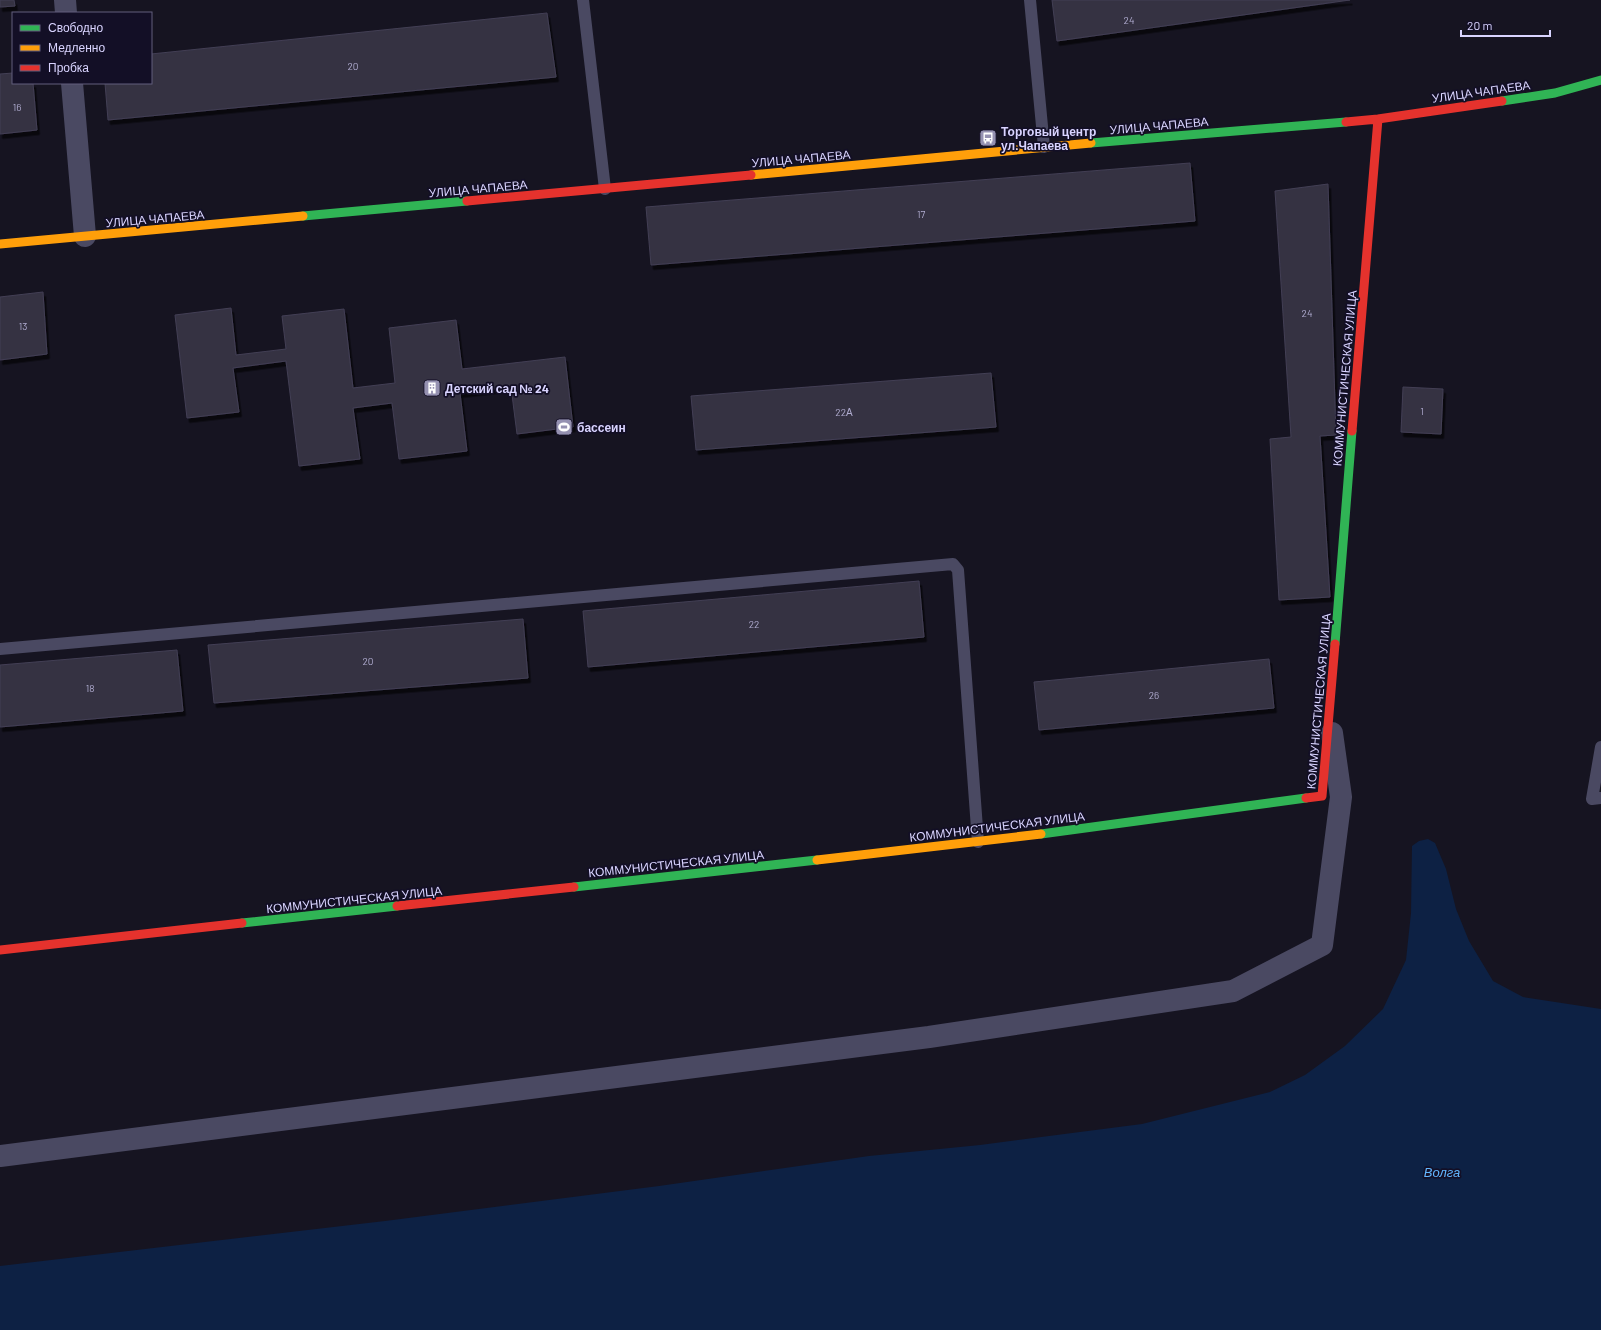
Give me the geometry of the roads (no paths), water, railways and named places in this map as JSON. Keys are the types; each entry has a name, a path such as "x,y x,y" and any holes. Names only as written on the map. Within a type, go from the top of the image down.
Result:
{"street":[{"path":"65,0 66,12"},
{"name":"УЛИЦА ЧАПАЕВА","path":"0,244 605,189 1044,147 1378,119 1555,93 1601,80"},
{"path":"72,84 85,236"},
{"name":"КОММУНИСТИЧЕСКАЯ УЛИЦА","path":"0,950 978,842 1322,796 1378,119"},
{"path":"0,1156 921,1038 1233,991 1322,945 1341,797 1329,712"}],"lane":[{"path":"583,0 605,189"},
{"path":"1030,0 1044,147"},
{"path":"0,649 954,564 958,570 978,842"},
{"path":"1601,747 1592,799 1601,798"}],"water":[{"name":"Волга","path":"1428,839 1435,843 1446,869 1456,909 1469,941 1493,981 1523,997 1601,1009 1601,1330 0,1330 0,1266 385,1221 659,1186 869,1156 980,1145 1142,1124 1270,1092 1305,1075 1345,1046 1383,1009 1406,960 1411,913 1412,846 1419,841"}],"place":[{"name":"Торговый центр ул.Чапаева","path":"988,138"},
{"name":"Детский сад № 24","path":"432,388"},
{"name":"бассеин","path":"564,427"}]}
